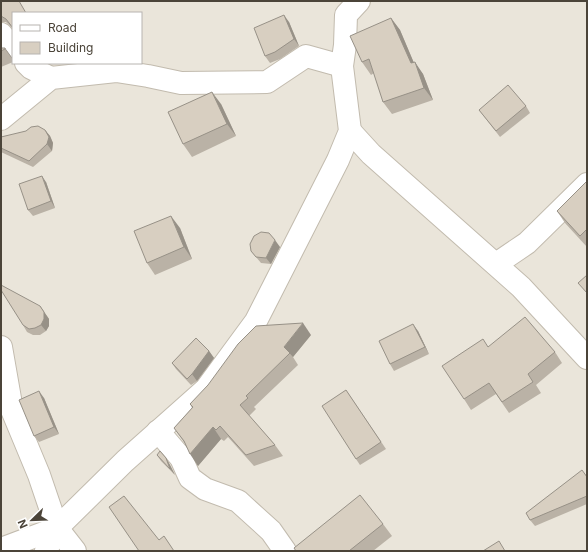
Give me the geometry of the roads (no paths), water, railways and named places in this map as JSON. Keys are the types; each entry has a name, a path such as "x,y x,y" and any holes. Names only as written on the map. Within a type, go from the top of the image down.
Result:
{"street":[{"path":"46,551 57,528 125,461 206,388 256,321 338,160 350,131 342,66 345,45 346,15 359,1"},
{"path":"1,34 12,47"},
{"path":"27,64 30,68 52,78 116,72 148,76 181,83 267,82 306,56 342,66"},
{"path":"1,119 52,78"},
{"path":"350,131 371,154 521,287 587,358"},
{"path":"338,160 371,154"},
{"path":"496,264 527,243 587,184"},
{"path":"1,347 12,410 57,528 75,551"},
{"path":"158,431 181,458 190,478 205,489 238,501 271,531 285,551"},
{"path":"1,548 57,528"}]}
